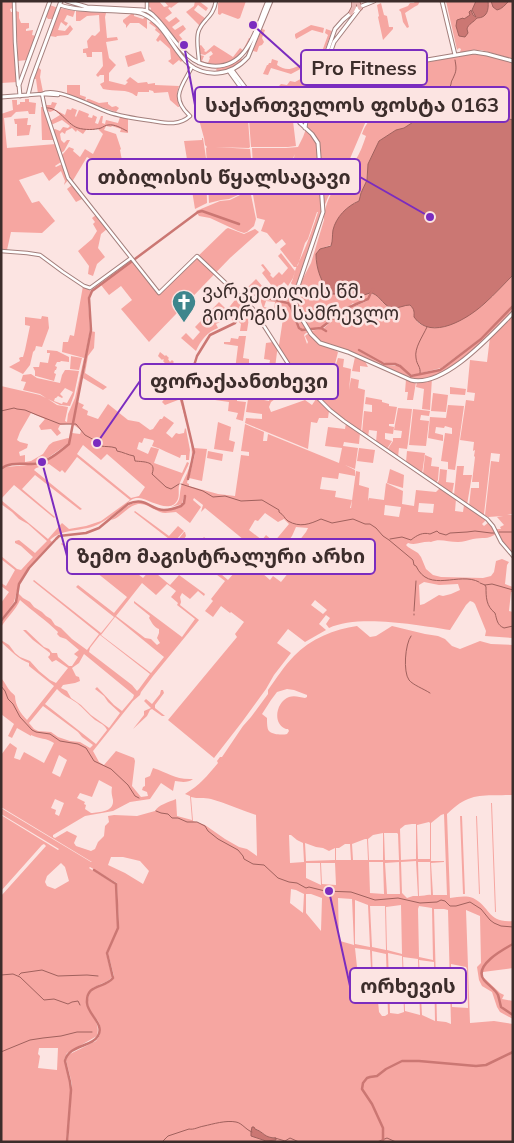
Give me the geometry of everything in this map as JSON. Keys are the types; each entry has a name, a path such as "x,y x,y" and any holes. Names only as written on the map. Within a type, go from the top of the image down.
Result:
{"main road":[{"path":"20,96 18,85 20,76 50,1"},
{"path":"355,1 359,7"},
{"path":"352,13 355,1"},
{"path":"305,128 334,31 359,7 374,1"},
{"path":"442,1 455,55"},
{"path":"67,7 65,3 68,2 89,8"},
{"path":"1,97 28,96 32,79 61,3 67,7 145,12 194,60 208,66 231,63 244,53 268,5"},
{"path":"161,26 179,54 192,67 206,72 218,73 231,70 240,65 248,56 268,5"},
{"path":"359,7 331,44 312,94 299,114 300,123 313,135 318,145 323,212 294,299 299,314 308,330 321,344 348,352 411,380 419,381 451,370 513,314"},
{"path":"45,16 48,20 54,20"},
{"path":"341,23 345,26"},
{"path":"179,54 181,51 184,51"},
{"path":"306,103 326,105 344,103 379,69 478,52 513,61"},
{"path":"244,53 244,57 248,56"},
{"path":"206,72 209,70 208,66"},
{"path":"217,66 215,70 218,73"},
{"path":"231,70 247,90 297,108 302,108"},
{"path":"231,70 242,89 248,94 299,114"},
{"path":"300,123 304,124 306,121"}],"street":[{"path":"14,1 15,42 20,76"},
{"path":"199,63 198,33 201,26 213,12 216,1"},
{"path":"145,12 147,3"},
{"path":"28,96 42,94 63,96 129,118 171,123 180,122 190,116 181,106 179,92 192,67"},
{"path":"42,94 45,109 68,178 159,293 197,256 248,304 296,376 330,410 486,519 493,526 501,542 513,556"},
{"path":"1,251 40,255 84,286 90,288 132,259"},
{"path":"248,304 252,298 257,296 277,297 299,285"},
{"path":"288,292 294,299"}],"shaded area":[{"path":"1,1 13,1 13,8 10,9 11,12 14,12 18,82 1,83"},
{"path":"148,1 159,1 164,7 168,6 164,1 179,2 168,8 172,13 165,18 169,22 176,17 180,21 172,27 175,30 183,25 186,29 179,35 184,41 180,46 150,12 151,8"},
{"path":"195,1 199,1 208,8 206,11 198,5 194,10 206,19 200,26 186,12 194,6"},
{"path":"221,1 246,1 240,18 222,13 218,14 218,3"},
{"path":"415,1 420,1 418,5 405,13 409,27 407,28 399,10"},
{"path":"446,1 513,1 513,59 481,50 462,53 460,52 461,49 457,50"},
{"path":"476,1 488,1 487,13 483,17 477,18 469,26 465,37 459,36 456,26 457,20 464,19 470,15 469,12 471,10 476,17 472,10"},
{"path":"491,1 509,1 497,10 493,7"},
{"path":"381,3 384,15 387,16 389,27 393,27 383,40 377,5"},
{"path":"50,5 58,8 52,19 48,19 46,16"},
{"path":"60,8 75,11 73,17 67,15 64,21 68,23 66,26 61,22 58,30 65,31 70,25 73,29 68,35 50,36"},
{"path":"16,11 19,12 21,23 29,23 29,28 26,31 33,30 32,35 36,36 27,60 18,61"},
{"path":"76,11 106,13 107,38 117,37 118,40 106,42 109,58 116,65 109,73 109,81 125,85 130,77 138,83 147,82 148,84 155,83 155,85 179,86 177,93 179,107 170,100 168,92 154,93 149,90 149,92 138,92 136,96 125,91 103,89 100,84 104,82 104,75 98,77 96,75 103,66 102,52 92,52 92,57 87,57 86,53 83,53 83,49 88,48 87,41 92,35 95,36 100,31 99,15 87,16 80,21 76,21"},
{"path":"131,14 143,19 145,17 147,19 147,29 139,23 130,23 126,28 123,20"},
{"path":"151,21 172,44 183,60 181,62 179,60 173,65 168,61 171,59 170,49 160,40 158,42 156,40 160,34 149,23"},
{"path":"311,25 324,28 323,33 312,30 296,39 295,34"},
{"path":"262,29 265,30 262,38 264,42 259,46 257,52 253,51 252,53 257,38 259,38"},
{"path":"326,29 332,31 318,68 319,61 316,60 317,56 320,57 328,35 325,33"},
{"path":"249,38 251,38 244,49 236,58 230,62 209,65 200,62 200,55 204,56 202,61 208,63 209,57 213,54 211,51 205,55 200,54 199,46 201,45 206,52 214,45 233,57 240,48 243,50"},
{"path":"141,51 145,61 128,67 125,56"},
{"path":"340,54 342,55 328,97 325,98 334,75"},
{"path":"473,54 490,56 513,63 513,120 501,117 495,118 466,109 456,117 454,115 434,118 421,117 379,141 368,164 367,180 359,201 350,206 339,218 334,228 331,245 320,249 316,254 320,275 324,285 331,294 348,291 358,294 369,293 370,295 367,299 353,303 322,327 309,329 302,319 295,299 299,286 311,263 328,200 363,146 366,136 362,134 365,127 372,118 399,98 427,62"},
{"path":"241,58 243,61 231,69 218,72 216,70 217,68 226,66"},
{"path":"272,59 278,61 277,65 287,69 304,63 306,66 291,74 271,68 268,75 263,74"},
{"path":"425,62 398,97 366,121 338,182 322,186 318,141 306,127 313,106 348,102 376,72"},
{"path":"38,67 41,70 40,77 43,92 38,94 36,79 33,79"},
{"path":"306,76 315,79 309,95 302,106 298,108 281,100 285,91 280,89 279,86 281,84 287,85 290,81 295,82"},
{"path":"67,85 80,85 80,95 86,97 85,101 67,94"},
{"path":"246,95 286,110 279,109 278,116 287,116 288,122 293,121 296,146 251,147"},
{"path":"243,98 247,105 250,147 215,147 250,149 252,167 247,169 250,188 229,199 209,203 207,147 198,116 211,111 225,111 223,103 228,105 229,110 232,109"},
{"path":"25,99 36,103 35,114 29,114 28,111 16,112 11,117 4,118 7,148 56,144 61,162 55,166 62,164 68,180 64,185 65,181 61,171 49,181 43,172 19,180 32,203 39,201 55,221 42,233 11,232 7,250 1,249 1,114 13,110 12,100 17,100 17,105 20,102 25,102"},
{"path":"87,99 99,103 108,102 112,107 116,106 119,108 116,112 86,102"},
{"path":"52,102 57,103 54,109 65,115 67,109 71,110 72,108 77,110 76,117 79,110 89,114 88,117 92,118 93,115 97,117 95,123 98,124 101,116 103,116 102,123 105,124 106,120 118,123 120,117 128,119 128,133 120,132 121,129 112,126 106,126 104,130 116,134 121,149 126,182 121,184 110,174 110,171 106,171 107,164 103,167 87,157 72,182 62,155 69,147 74,149 73,151 80,157 85,149 93,154 103,134 98,129 86,130 83,134 77,130 76,132 72,128 66,131 65,134 62,132 60,134 61,140 64,143 70,140 61,153 53,130 60,131 63,127 68,128 70,126 62,120 51,125 50,121 60,115 55,110 50,112 46,110 45,105 51,105"},
{"path":"41,107 44,107 54,140 42,140"},
{"path":"465,109 474,110 495,118 501,117 513,120 513,275 470,315 460,321 440,328 421,324 414,317 414,312 410,305 394,308 388,306 372,293 373,289 370,293 356,296 348,291 331,294 324,285 320,275 316,254 320,249 331,246 333,230 339,216 359,201 367,180 368,164 379,141 421,117 456,116"},
{"path":"28,118 27,125 31,125 29,135 17,136 17,124 15,124 14,119"},
{"path":"306,129 315,140 317,146 320,182 290,186 280,185 280,181 291,166 295,154 290,165 253,168 252,148 298,147"},
{"path":"202,138 206,158 207,203 195,209 184,141 202,140"},
{"path":"288,166 278,185 271,186 270,189 279,186 320,184 322,213 297,286 294,288 291,283 297,266 294,267 280,249 286,244 282,239 276,244 267,233 261,231 265,220 257,218 252,189 258,188 259,185 252,188 251,184 276,182 275,168","holes":["318,212 308,240 299,262 305,243"]},
{"path":"72,185 82,197 82,199 76,202 67,189"},
{"path":"336,185 328,197 324,207 322,188"},
{"path":"250,190 256,219 254,226 247,232 238,231 210,218 199,216 197,213 204,211 196,211 220,201 230,200"},
{"path":"96,215 107,229 101,234 98,248 105,257 97,264 93,276 88,274 89,266 78,251 92,239 97,231 92,218"},
{"path":"228,228 244,234 255,229 259,232 230,258 149,342 121,309 132,300 121,286 109,295 101,285 133,261 159,294"},
{"path":"281,253 295,271 288,286 284,282 275,291 275,297 259,294 245,300 240,295 256,279 263,287 265,286 268,289 272,286 262,273 265,270 261,265 263,264 273,278 279,272 282,275 288,268 278,256"},
{"path":"513,275 513,306 482,337 441,368 413,375 409,374 399,364 381,362 358,350 381,364 399,366 410,377 441,370 483,338 513,307 513,312 482,343 453,367 442,374 422,380 411,379 319,341 311,331 324,328 343,311 367,301 373,293 390,307 411,306 417,321 422,325 435,328 442,327 462,319 482,306"},
{"path":"83,286 89,288 91,291 88,300 90,330 73,421 78,402 84,405 82,408 88,411 87,415 98,419 108,404 128,420 139,422 150,430 164,416 174,423 166,433 172,438 176,433 184,433 186,429 190,450 189,460 186,460 186,455 181,455 180,458 159,449 154,463 182,473 187,462 189,463 180,483 178,499 173,505 164,506 135,498 99,524 67,532 50,540 52,542 28,568 19,583 14,602 1,620 1,603 9,592 1,586 1,583 6,586 15,570 1,559 1,556 21,570 33,557 15,541 19,540 35,553 47,541 1,504 1,500 48,539 62,523 69,529 101,521 130,500 77,457 65,473 62,470 60,472 49,464 34,470 82,509 80,510 35,475 22,489 54,518 14,485 1,499 1,471 6,467 42,463 69,444 72,433 80,434 81,431 76,427 67,424 60,425 58,429 61,433 57,436 51,429 41,430 39,426 45,419 31,413 17,440 28,444 27,448 19,452 20,456 25,455 25,462 31,461 43,454 53,442 68,438 70,439 69,443 42,462 7,465 1,469 1,386 46,398 40,394 23,390 26,382 21,381 23,375 31,374 37,378 60,383 65,370 79,371 70,406 60,405 48,399 57,405 68,407 65,421 67,422 68,414 75,398 84,358 62,352 63,342 68,342 70,335 74,336","holes":["65,388 73,392 67,403 63,402 62,404 54,401 58,396 63,397 60,394","144,438 153,440 152,446 159,449 151,447 148,454 137,449 139,442 142,443","83,445 101,460 107,454 145,487 139,496 131,498 77,454"]},
{"path":"287,294 291,295 301,321 307,330 301,329 291,305 287,301 275,299"},
{"path":"238,296 245,304 233,321 230,317 216,324 218,328 205,337 196,351 181,338 186,333 193,340 200,332 195,327 219,302 227,310"},
{"path":"260,297 253,300 246,307 249,301"},
{"path":"260,299 287,303 299,329 309,332 304,335 307,344 305,336 309,333 315,340 338,352 335,364 338,358 344,359 343,367 351,369 349,390 351,378 359,380 358,388 365,390 361,432 329,408 295,374 278,347 284,312 274,311 275,302 266,301 264,307 273,309 272,315 266,313","holes":["309,369 318,370 318,375 326,376 325,385 316,384 316,378 308,377"]},
{"path":"244,314 249,318 247,331 240,331 241,324 238,321"},
{"path":"513,314 513,514 507,515 513,515 513,554 501,540 496,529 501,529 500,527 504,525 497,517 503,516 488,517 485,515 491,461 499,462 500,454 491,453 484,514 485,517 469,506 471,488 479,488 479,482 472,482 475,457 475,450 473,451 474,442 460,440 466,400 474,401 475,393 467,392 470,360 487,362 490,337"},
{"path":"42,316 48,317 49,328 42,347 36,346 30,365 23,374 9,367 20,361 19,358 23,357 30,326 25,325 25,317 41,319"},
{"path":"91,331 95,332 94,348 88,356 85,373 107,387 103,390 83,378"},
{"path":"239,336 246,336 243,358 249,359 249,364 240,363 238,372 229,371 229,369 235,370 238,346 224,344 224,342 230,342 231,338 238,339"},
{"path":"273,342 278,350 275,368 269,367 270,360 264,359 266,343"},
{"path":"47,350 57,351 69,357 69,362 57,362 54,381 35,376 33,367 39,367 40,362 48,363 50,353 47,353"},
{"path":"160,352 169,358 170,362 172,360 174,362 171,365 175,369 178,368 176,372 173,372 164,360 158,356"},
{"path":"71,356 82,358 79,370 70,369"},
{"path":"355,357 365,361 368,367 360,366 360,372 352,371"},
{"path":"276,369 284,370 279,396 271,402 269,407 271,412 305,400 312,405 316,399 307,390 302,390 303,384 329,411 328,418 319,418 317,423 311,422 308,449 245,423 246,418 262,419 262,414 246,412 251,380 262,382 262,387 265,388 264,400 269,401 272,392 277,388 273,386"},
{"path":"236,376 250,378 247,399 237,398 237,401 246,402 243,421 236,419 238,413 228,411 229,402 215,400 215,394 226,395 226,390 216,386 217,382 234,384"},
{"path":"432,378 430,410 422,409 424,389 416,387 417,382"},
{"path":"406,379 416,382 413,400 407,400 408,392 405,392"},
{"path":"171,385 178,392 178,400 165,405 162,402 168,395 165,391"},
{"path":"450,387 466,389 465,395 450,394"},
{"path":"433,393 448,395 446,412 431,411"},
{"path":"180,394 186,420 179,397"},
{"path":"366,397 382,400 382,402 389,404 389,406 397,407 394,424 389,424 389,426 394,427 393,434 385,433 385,439 392,441 387,449 376,442 377,431 369,430 368,437 362,433 364,411 372,412 372,405 365,404"},
{"path":"448,405 464,406 455,470 448,469 448,462 441,461 445,433 452,434 452,428 445,426 444,428 436,427 435,433 443,435 443,441 428,438 430,417 446,418"},
{"path":"398,408 412,409 407,449 399,448 398,457 387,450 393,438 401,438 402,431 394,430"},
{"path":"413,409 430,411 429,416 421,415 420,420 429,421 426,446 409,445"},
{"path":"218,422 231,427 229,440 235,442 233,452 214,449"},
{"path":"346,423 360,433 359,444 344,442 343,446 358,448 355,469 345,465 355,470 355,476 339,473 338,479 322,477 320,489 336,491 335,497 352,500 351,508 356,471 360,472 359,485 369,488 368,501 369,498 384,500 386,483 403,491 402,504 414,506 416,490 436,492 440,488 456,499 455,511 463,512 464,505 486,520 482,524 484,526 489,522 496,534 490,537 460,542 437,540 416,544 408,543 406,545 418,553 426,569 433,575 441,577 483,578 491,576 494,572 496,561 502,559 509,562 505,584 513,587 509,611 513,612 513,638 485,636 486,631 475,604 470,601 450,630 405,623 371,621 341,624 329,628 326,624 330,618 326,615 319,624 326,630 305,642 288,629 277,643 291,653 214,758 168,720 237,637 235,634 244,622 221,606 213,617 205,611 213,601 211,599 225,581 191,555 174,545 161,561 159,559 173,542 134,512 169,536 178,526 184,531 176,540 185,532 186,536 180,545 205,562 209,557 209,553 198,544 204,537 214,546 210,553 214,556 219,550 226,555 220,563 225,567 221,574 228,580 255,549 205,508 201,512 203,505 194,498 193,500 201,507 190,523 176,512 162,513 141,504 134,505 111,520 125,508 137,502 166,510 182,505 185,496 182,504 171,507 179,500 182,484 191,462 192,446 193,456 187,483 189,486 218,494 235,496 241,455 249,456 249,452 241,451 245,424 264,432 263,441 267,441 268,434 339,463 342,448 325,446 328,427 345,429","holes":["419,503 434,504 433,513 418,512","385,505 401,507 399,517 384,515","265,513 278,522 284,519 289,524 274,542 266,535 262,540 249,530 255,520 258,521","296,527 308,528 284,560 293,567 281,582 273,576 270,580 262,573 271,563 262,556 271,545 280,552","424,582 439,585 458,584 460,590 443,596 439,595 420,605 419,585","315,600 327,610 323,614 311,605"]},
{"path":"194,448 207,449 202,481 189,478 195,454"},
{"path":"359,448 375,450 373,463 357,461"},
{"path":"208,451 223,454 222,461 207,458"},
{"path":"407,451 425,453 422,474 406,462"},
{"path":"425,455 432,458 431,466 439,467 436,483 423,474"},
{"path":"457,466 464,466 463,475 472,475 467,505 454,495"},
{"path":"390,469 404,475 403,488 387,483"},
{"path":"440,469 447,470 446,482 454,483 452,494 437,484"},
{"path":"95,541 143,578 151,569 170,585 179,575 205,594 204,596 198,591 190,599 182,593 180,605 199,620 93,751 99,762 104,765 116,751 134,758 132,786 141,797 148,796 147,792 142,790 145,786 145,778 150,776 153,768 177,777 193,779 187,782 175,781 173,791 161,783 150,799 130,802 113,811 85,816 53,835 55,838 67,831 77,836 74,843 76,846 91,851 95,849 98,842 104,836 105,826 109,822 108,816 137,816 155,811 161,805 176,799 177,816 192,820 190,796 185,794 199,784 218,763 217,761 222,757 268,694 268,690 283,668 300,650 323,636 357,626 370,637 376,636 392,626 438,636 460,649 480,641 491,644 513,645 513,795 485,795 470,798 463,801 447,814 450,898 464,896 473,898 498,920 513,921 513,968 483,972 482,976 504,995 502,999 513,1001 513,1019 500,1012 492,992 482,986 479,980 477,967 481,963 480,916 466,910 470,1023 494,1021 513,1024 513,1142 68,1142 72,1084 66,1060 68,1055 96,1041 100,1035 100,1024 91,1012 88,998 93,990 109,983 113,979 114,976 108,953 119,927 117,883 90,867 116,885 118,927 106,953 112,977 92,989 88,995 87,1001 88,1007 97,1024 97,1036 67,1053 64,1059 71,1090 66,1142 1,1142 1,896 46,846 42,845 1,891 1,815 59,849 1,814 1,808 92,862 1,807 1,755 10,743 17,748 14,758 20,760 24,752 44,763 54,743 31,736 17,728 12,738 8,736 14,724 1,714 1,678 15,695 16,703 27,720 54,686 29,666 29,663 21,659 11,651 1,640 9,645 20,657 30,661 39,671 56,683 68,668 56,660 52,662 48,657 50,653 23,630 26,630 52,653 57,653 58,657 69,666 72,666 78,657 74,654 79,650 66,639 60,637 57,634 58,632 20,600 1,627 1,623 16,603 18,593 87,650 99,634 33,581 101,633 114,617 76,587 78,585 114,613 127,597 61,544 81,558","holes":["142,583 156,595 167,584 176,591 171,597 178,603 177,605 195,619 182,637 134,601 150,616 149,618 152,623 159,629 157,638 160,643 157,645 116,616","115,617 164,657 151,673 101,635","100,635 150,674 137,691 132,685 89,652","84,654 134,695 122,711 97,687 95,689 120,713 109,728 91,715 71,698 67,691 61,688 63,685 80,681 72,668 79,663","57,689 77,703 107,730 96,744 45,704","287,689 307,695 305,698 289,697 281,703 277,718 279,723 288,729 287,734 278,734 268,729 267,718 262,714 277,692","43,706 93,745 90,748 80,742 58,737 51,732 38,731 29,723","59,755 67,760 60,777 52,773","99,780 112,787 113,804 109,809 91,813 85,809 85,802 77,798 80,793 92,797","191,797 222,802 256,815 257,856 247,849 239,847 205,825 193,821","55,799 64,803 59,816 55,814 56,810 51,808","444,814 447,895 433,895 431,863 444,861 431,861 431,823","430,823 430,859 418,859 417,825","416,824 416,859 401,860 400,829 405,825","383,833 383,860 369,860 368,839 373,835","384,833 398,834 399,860 385,860","289,835 303,843 304,862 290,863","367,839 368,860 353,860 352,844","305,843 329,851 335,848 335,860 306,861","350,844 351,860 336,860 336,848","111,857 123,857 140,861 149,871 143,884 108,865","416,861 418,896 407,898 402,893 401,862","369,862 383,862 384,894 370,893","399,862 400,894 387,894 385,863","418,862 430,862 431,895 419,896","61,863 65,867 69,881 55,889 47,886 45,882 47,876","306,863 320,863 321,885 306,878","321,863 335,863 336,885 322,884","291,889 304,894 303,913 290,903","306,894 322,898 321,931 306,913","338,898 352,899 354,945 339,940","355,900 368,905 370,947 355,944","401,905 402,954 387,950 386,907","370,906 385,906 386,950 372,947","419,906 432,908 433,960 419,957 418,909","434,909 448,910 451,1024 437,1021","355,948 370,950 372,987 364,970 357,967","372,951 386,954 388,1014 382,1016 379,1012 378,1001 373,989","388,953 402,956 404,1012 398,1014 390,1013","403,957 418,959 420,1015 405,1011","419,960 434,962 435,1021 422,1015","451,964 466,967 467,969 468,1008 452,1007","39,1048 58,1048 57,1070 38,1068","257,1129 266,1137 275,1138 264,1140 251,1136 252,1130"]},
{"path":"161,690 164,693 155,705 155,708 165,716 152,709 133,729 144,715 144,711 151,708 144,701 146,699 152,704"},
{"path":"492,803 496,912 495,912"},
{"path":"460,816 462,816 465,894 463,894"},
{"path":"477,816 480,894 479,894"},
{"path":"252,1127 266,1136 276,1138 276,1140 266,1141 251,1136"}],"waterway":[{"path":"442,116 451,82 456,72 455,60"},
{"path":"478,103 479,112"},
{"path":"45,108 58,112 78,128 95,129 111,125 118,126 127,131"},
{"path":"1,469 14,464 43,462 69,444 91,330 89,298 92,291 198,212 202,211 239,224"},
{"path":"188,479 194,452 181,397 197,356 210,335 235,323 254,299 262,297 288,303 299,328 302,330 321,328 345,309 368,299 373,289"},
{"path":"359,350 384,364 400,366 411,376 440,370 481,339 513,306"},
{"path":"420,374 416,350 427,327"},
{"path":"321,328 326,331"},
{"path":"1,411 14,408 25,410 60,424 76,424 85,435 101,446 116,448 117,451 134,456 135,461 151,464 153,467 152,474 166,487 171,489 179,484"},
{"path":"181,484 203,491 213,497 225,496 241,501 262,500 279,510 288,521 301,525 321,519 332,523 353,519 370,524 413,560 414,565 429,579 471,579 479,582"},
{"path":"1,621 16,602 19,584 29,568 59,536 86,533 99,528 128,504 134,502 144,502 159,509 168,510 181,506 184,503 185,496"},
{"path":"390,539 402,537 411,540 420,534 430,534 437,531 446,535 475,531 494,533"},
{"path":"499,532 513,532"},
{"path":"414,611 416,581"},
{"path":"480,583 486,587 488,604 495,613 499,624 504,628 513,626"},
{"path":"485,585 492,584 513,590"},
{"path":"411,636 407,645 407,676 413,684 430,693"},
{"path":"1,686 20,717 32,730 50,734 60,741 78,744 86,748 94,761 111,769 139,798"},
{"path":"156,811 168,814 172,818 178,818 187,822 197,822 205,826 218,839 238,850 244,859 253,864 264,865 278,878 297,883 306,888 351,892 375,900 398,898 420,903 441,900 450,906 470,902 481,909 494,923 513,927"},
{"path":"67,1142 71,1090 65,1061 71,1052 95,1040 100,1032 98,1023 88,1007 87,997 92,989 105,984 113,978 107,953 118,928 116,884 94,870"},
{"path":"513,944 490,959 482,969 484,980 498,995 501,1007 513,1015"},
{"path":"19,975 21,973 42,970 58,976 98,976"},
{"path":"1,975 13,974 20,977 44,1000 54,999 68,1004 78,1001 80,1005"},
{"path":"1,1052 30,1040 77,1032 92,1032"},
{"path":"383,1142 383,1128 372,1104 362,1089 363,1083 367,1078 377,1076 402,1061 476,1066 486,1065 513,1052"},
{"path":"162,1142 168,1136 189,1129 224,1122 238,1123 252,1132"},
{"path":"275,1138 285,1141 290,1138 299,1142"},
{"path":"377,1142 387,1138 396,1142"}],"place":[{"name":"Pro Fitness","path":"253,25"},
{"name":"საქართველოს ფოსტა 0163","path":"184,45"},
{"name":"თბილისის წყალსაცავი","path":"430,217"},
{"name":"ვარკეთილის წმ. გიორგის სამრევლო","path":"184,323"},
{"name":"ფორაქაანთხევი","path":"97,443"},
{"name":"ზემო მაგისტრალური არხი","path":"42,462"},
{"name":"ორხევის","path":"329,891"}]}
